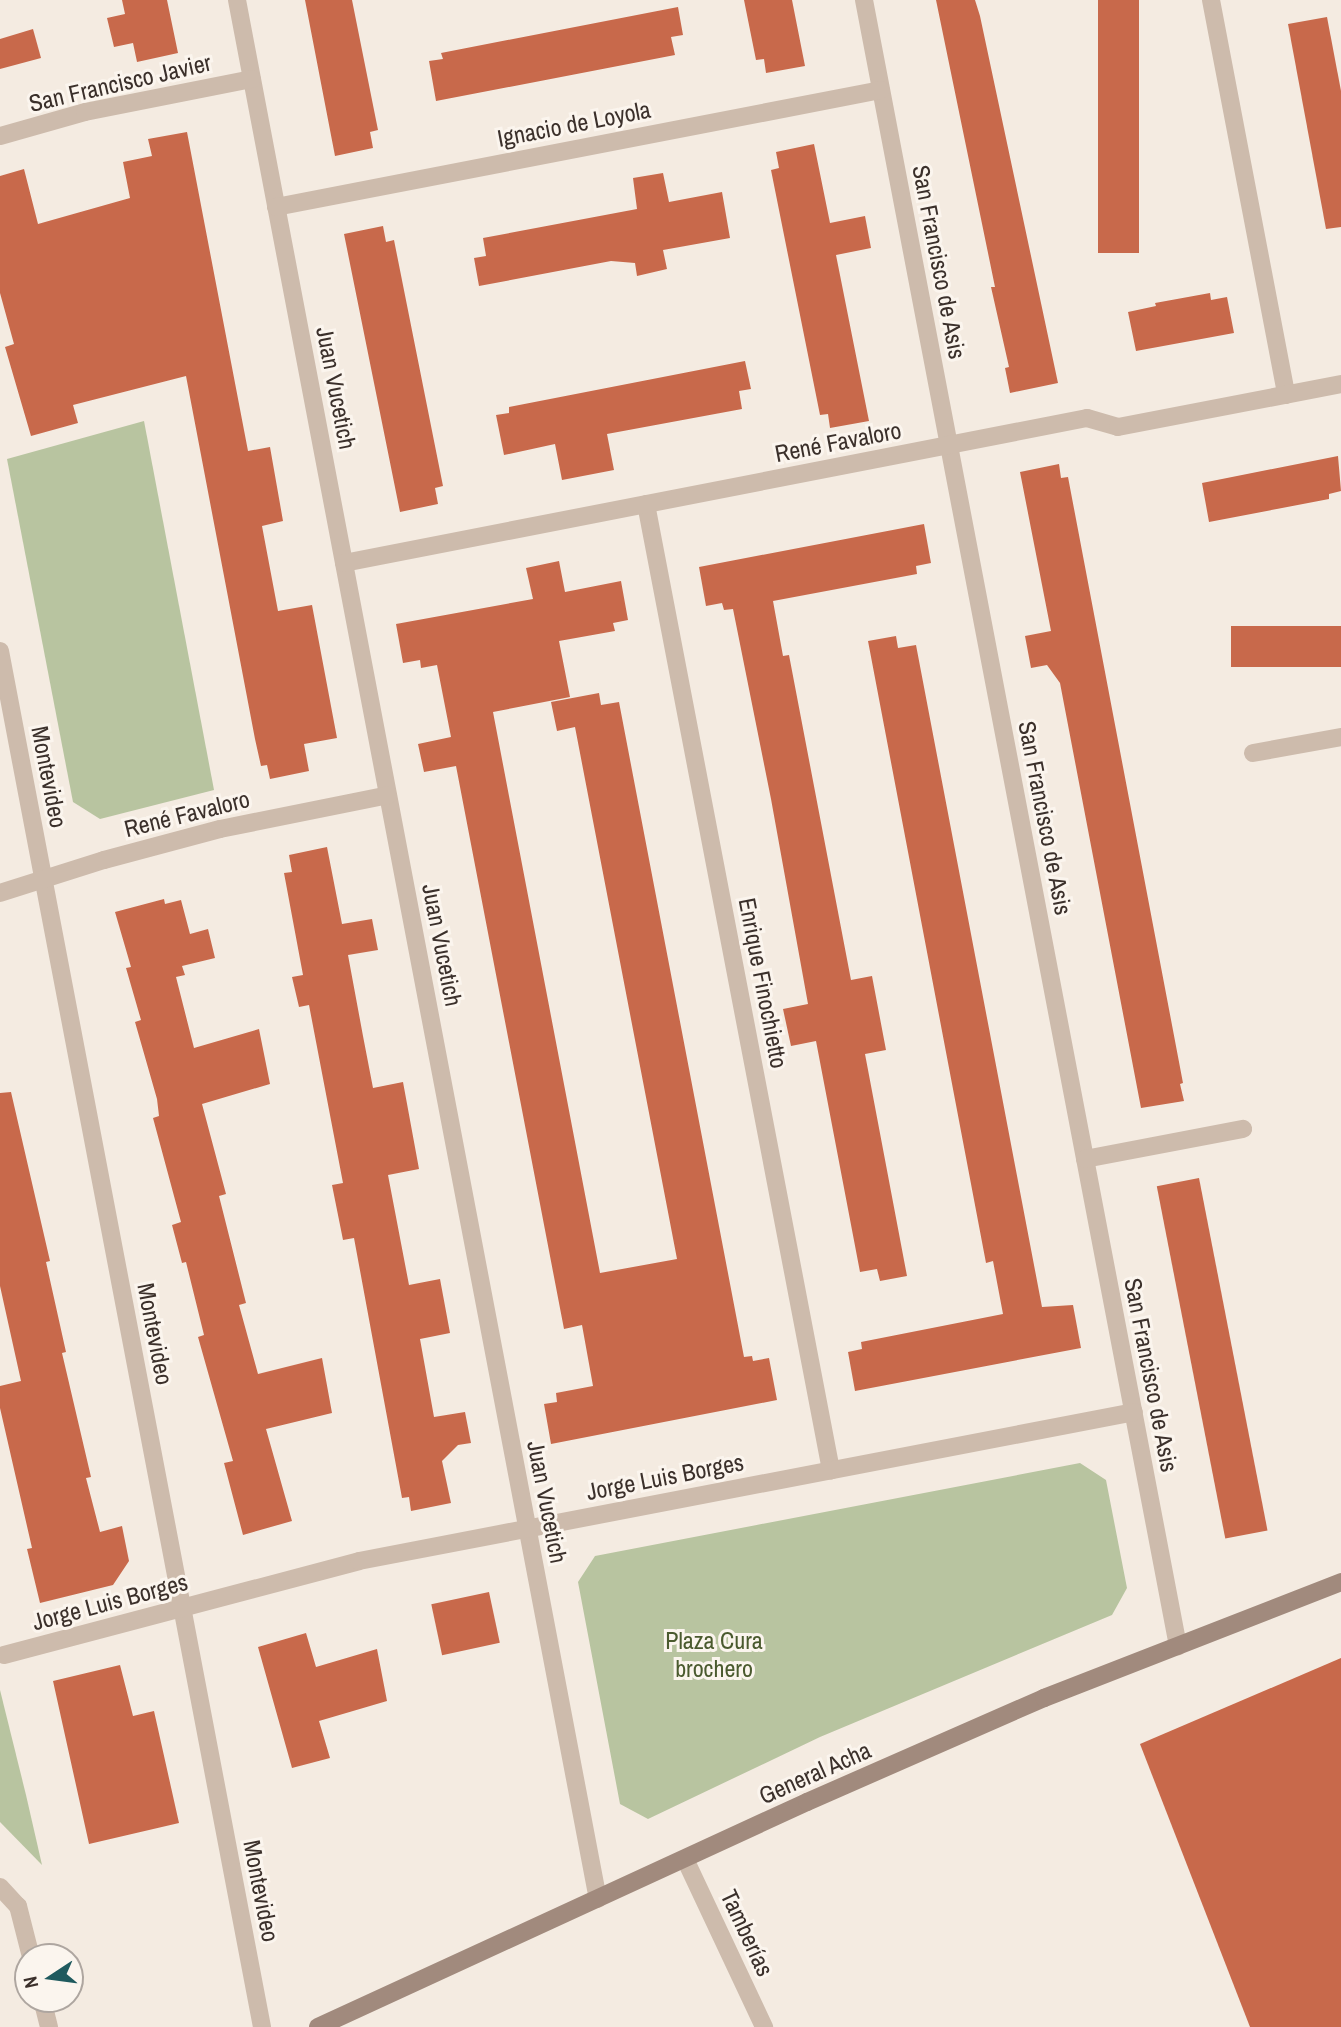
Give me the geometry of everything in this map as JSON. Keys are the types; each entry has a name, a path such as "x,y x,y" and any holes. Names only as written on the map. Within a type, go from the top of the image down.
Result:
{"main road":[{"name":"General Acha","path":"317,2027 1044,1698 1341,1582"}],"street":[{"name":"Juan Vucetich","path":"237,0 598,1899"},
{"name":"San Francisco de Asis","path":"864,0 1178,1646"},
{"path":"1211,0 1286,395"},
{"name":"San Francisco Javier","path":"0,136 85,112 252,79"},
{"name":"Ignacio de Loyola","path":"276,206 881,90"},
{"name":"René Favaloro","path":"344,563 1087,418 1118,427 1341,384"},
{"name":"Enrique Finochietto","path":"646,504 831,1470"},
{"name":"Montevideo","path":"0,651 262,2027"},
{"path":"1253,753 1341,737"},
{"name":"René Favaloro","path":"0,893 220,829 388,795"},
{"path":"1085,1159 1243,1129"},
{"name":"Jorge Luis Borges","path":"5,1655 359,1561 1134,1412"},
{"name":"Tamberías","path":"685,1859 764,2027"},
{"path":"0,1887 18,1906 27,1943"}],"green space":[{"path":"144,421 214,790 100,819 73,802 7,459"},
{"name":"Plaza Cura brochero","path":"1080,1463 1106,1480 1127,1588 1112,1615 820,1737 648,1819 620,1804 578,1582 595,1556"},
{"path":"0,1690 26,1795 42,1865 0,1822"}],"building":[{"path":"122,0 167,0 178,53 137,62 133,43 114,47 107,18 125,14"},
{"path":"305,0 352,0 378,130 370,132 373,148 335,156"},
{"path":"744,0 792,0 805,66 766,73 764,59 756,60"},
{"path":"936,0 975,0 1058,383 1010,393 1005,368 1009,367 991,287 995,287"},
{"path":"1098,0 1139,0 1139,253 1098,253"},
{"path":"678,7 683,35 671,37 675,55 436,101 429,61 443,59 441,53"},
{"path":"1327,17 1341,91 1341,227 1326,229 1288,24"},
{"path":"33,29 41,58 0,69 0,39"},
{"path":"187,132 248,451 270,447 283,521 262,526 278,611 312,605 337,738 304,744 309,771 270,779 267,765 261,766 255,739 186,376 73,405 78,423 31,436 5,347 14,344 0,293 0,176 24,169 38,224 130,198 123,162 152,156 148,139"},
{"path":"814,144 830,223 865,216 871,248 836,255 869,421 830,428 828,414 820,415 771,170 779,168 776,152"},
{"path":"663,173 669,202 722,192 730,238 663,250 667,269 637,276 635,263 611,261 479,286 474,258 486,256 483,238 637,209 633,178"},
{"path":"383,226 386,242 394,240 443,486 435,488 438,504 400,512 344,234"},
{"path":"1210,293 1211,300 1227,297 1234,333 1136,351 1128,312 1156,306 1155,303"},
{"path":"745,361 751,389 739,391 742,409 607,434 614,470 562,480 555,444 504,455 496,415 509,413 509,407"},
{"path":"1338,456 1341,491 1329,494 1329,499 1209,522 1202,483"},
{"path":"1059,464 1061,478 1068,477 1183,1083 1180,1084 1184,1101 1141,1108 1060,683 1047,665 1031,668 1025,636 1051,631 1020,472"},
{"path":"924,524 931,563 916,566 917,574 773,601 783,656 789,655 851,980 872,976 886,1050 865,1054 907,1276 880,1281 877,1269 860,1272 816,1041 791,1046 783,1009 808,1004 771,799 733,609 724,610 722,603 706,606 699,567"},
{"path":"559,561 565,592 621,581 628,620 613,623 615,631 559,641 570,697 493,712 600,1273 677,1259 575,727 557,731 551,702 599,693 601,705 619,702 744,1357 752,1356 753,1361 769,1358 777,1400 551,1444 544,1404 557,1402 556,1393 593,1386 582,1325 564,1329 456,766 424,772 418,744 451,737 437,665 421,668 420,660 403,663 396,624 533,599 526,568"},
{"path":"1231,626 1341,626 1341,667 1231,667"},
{"path":"896,636 898,648 916,645 1042,1307 1073,1305 1081,1348 855,1391 848,1352 862,1349 861,1342 1003,1314 993,1261 986,1263 868,641"},
{"path":"327,847 342,924 372,919 378,950 348,955 373,1088 403,1082 419,1169 388,1175 409,1285 440,1279 450,1333 420,1339 434,1417 465,1412 471,1443 458,1445 442,1461 451,1503 411,1511 409,1497 402,1498 354,1238 343,1240 332,1185 343,1183 309,1005 299,1007 292,977 303,975 284,873 292,872 289,855"},
{"path":"164,899 165,904 181,900 190,934 208,929 215,958 182,966 185,975 176,977 194,1048 259,1029 270,1084 202,1104 226,1194 219,1196 246,1303 239,1305 258,1374 322,1358 332,1413 266,1429 292,1521 243,1535 224,1463 233,1461 198,1337 204,1335 186,1262 182,1263 172,1225 181,1222 153,1118 159,1116 157,1099 135,1022 141,1020 126,968 131,967 115,912"},
{"path":"11,1092 50,1261 46,1262 66,1352 62,1353 91,1477 86,1478 100,1532 122,1526 129,1561 113,1585 40,1603 27,1549 32,1548 0,1408 0,1386 21,1381 0,1286 0,1093"},
{"path":"1199,1178 1268,1530 1225,1539 1157,1186"},
{"path":"489,1592 500,1643 442,1655 431,1604"},
{"path":"306,1633 316,1667 377,1649 387,1701 319,1721 330,1758 292,1768 258,1647"},
{"path":"1341,1658 1341,2027 1250,2027 1140,1744"},
{"path":"120,1665 133,1716 154,1711 179,1823 89,1844 53,1681"}]}
